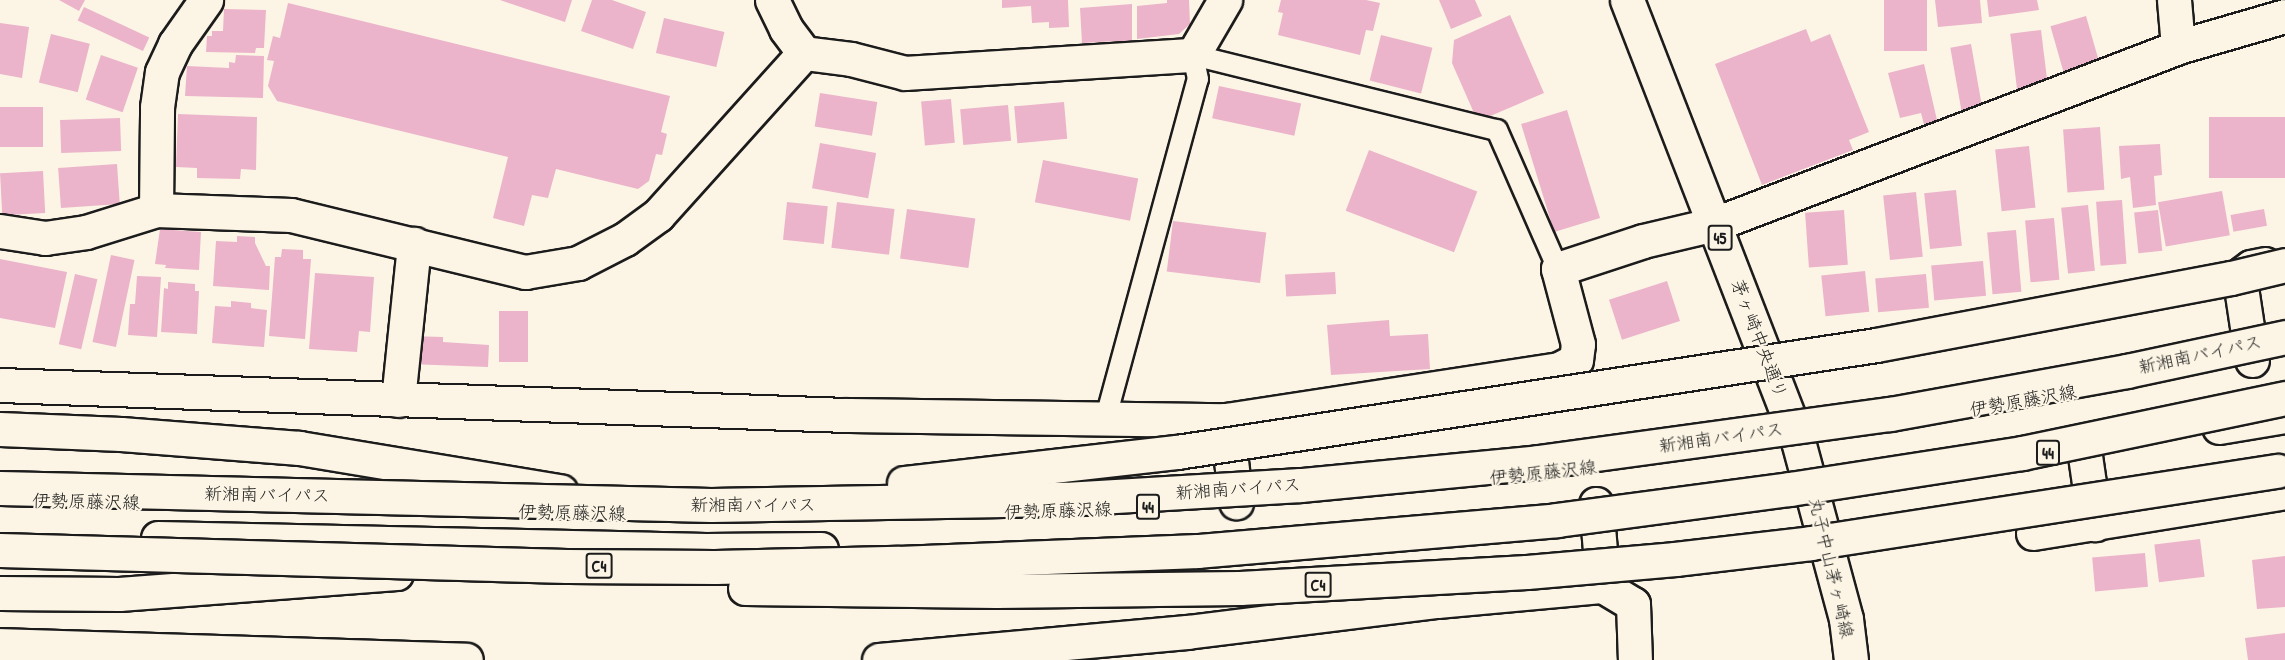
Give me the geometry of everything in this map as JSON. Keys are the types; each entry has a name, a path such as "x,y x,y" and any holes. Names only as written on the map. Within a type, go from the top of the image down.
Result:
{"main road":[{"path":"156,210 157,107 162,72 190,19 207,0"},
{"path":"772,0 786,29 804,53 851,59 905,73 1193,55 1225,0"},
{"name":"茅ヶ崎中央通り","path":"1627,0 1798,441 1809,477"},
{"path":"2174,0 2178,47"},
{"path":"0,385 848,415 1226,420 1558,369 1576,360 1578,344 1558,269 1643,241 1715,224 2178,47 2285,16"},
{"path":"0,231 45,238 86,232 156,210 291,215 525,272 578,263 625,239 658,215 804,53"},
{"path":"398,400 414,244"},
{"path":"2252,360 2241,287 2243,273 2251,267 2285,259"},
{"path":"0,429 121,434 299,448 712,511 1177,452 1876,345 2231,278 2285,265"},
{"name":"新湘南バイパス","path":"0,488 712,511 1184,493 1301,485 1538,462 1890,414 2127,371 2285,337"},
{"name":"伊勢原藤沢線","path":"0,500 712,511 1076,512 1236,502 1537,475 1798,441 2252,360 2285,352"},
{"name":"C4","path":"0,550 352,558 567,566 716,567 943,562 1198,551 1557,520 1790,489 2022,453 2285,398"},
{"name":"伊勢原藤沢線","path":"0,535 706,550 914,547 1186,537 1429,521 1596,504 1809,477 2084,449 2285,416"},
{"path":"1226,420 1236,502"},
{"path":"2084,449 2095,524"},
{"name":"C4","path":"352,558 497,578 703,587 1019,590 1240,588 1390,582 1652,561 1811,543 2285,469"},
{"name":"丸子中山茅ヶ崎線","path":"1809,477 1846,619 1851,660"},
{"path":"2032,533 2285,492"},
{"path":"1596,504 1603,586"},
{"path":"0,593 119,594 706,550"},
{"path":"879,660 1047,652 1437,601 1603,586 1634,604 1635,660"},
{"path":"0,645 466,660"}],"lane":[{"path":"1106,417 1198,79 1193,55 1497,130 1558,269"}],"building":[{"path":"59,0 85,0 79,11"},
{"path":"500,0 572,0 565,22"},
{"path":"592,0 612,0 646,12 633,49 581,31"},
{"path":"1002,0 1068,0 1069,27 1049,28 1049,22 1032,23 1031,6 1002,8"},
{"path":"1167,0 1189,0 1190,24 1179,34 1137,39 1137,6 1167,3"},
{"path":"1281,0 1366,0 1380,3 1373,31 1366,30 1360,55 1278,35 1283,13 1278,12"},
{"path":"1439,0 1475,0 1482,16 1451,29"},
{"path":"1884,0 1927,0 1927,51 1884,51"},
{"path":"1935,0 1980,0 1982,23 1938,27"},
{"path":"1987,0 2037,0 2039,10 1989,17"},
{"path":"288,3 670,96 661,132 667,134 662,155 656,154 649,181 638,189 556,169 548,198 532,195 524,226 493,218 508,157 277,101 268,86 274,61 267,60 273,36 280,38"},
{"path":"1132,4 1132,44 1118,46 1116,41 1082,43 1080,8"},
{"path":"84,7 149,37 143,51 78,21"},
{"path":"224,9 266,10 264,48 256,48 255,53 206,52 207,36 212,36 212,31 223,31"},
{"path":"1510,15 1544,93 1488,117 1474,113 1452,63 1454,40"},
{"path":"2086,16 2099,61 2063,71 2050,26"},
{"path":"664,18 724,32 716,67 656,53"},
{"path":"0,23 29,27 22,78 0,74"},
{"path":"1806,29 1811,42 1830,34 1869,132 1849,140 1853,150 1762,185 1715,64"},
{"path":"2041,30 2049,92 2018,95 2010,34"},
{"path":"51,34 90,44 78,92 39,83"},
{"path":"1381,35 1432,48 1421,93 1370,81"},
{"path":"1971,44 1983,113 1962,117 1950,48"},
{"path":"101,55 138,68 123,112 86,99"},
{"path":"236,55 264,56 263,98 185,96 187,66 229,68 229,62 235,63"},
{"path":"1924,64 1940,133 1927,136 1921,113 1900,118 1888,73"},
{"path":"1219,86 1301,103 1294,136 1212,118"},
{"path":"820,93 877,102 872,136 815,127"},
{"path":"951,99 955,143 925,145 921,102"},
{"path":"1064,102 1067,139 1017,143 1014,106"},
{"path":"1008,105 1011,141 963,145 960,109"},
{"path":"0,107 43,107 43,147 0,147"},
{"path":"1567,110 1600,218 1554,232 1521,124"},
{"path":"178,114 257,117 256,170 241,169 240,179 197,178 197,168 176,167"},
{"path":"2209,117 2285,117 2285,178 2209,178"},
{"path":"120,118 121,151 61,153 60,120"},
{"path":"2100,127 2104,190 2067,192 2063,130"},
{"path":"820,143 876,153 868,198 812,188"},
{"path":"2160,144 2162,175 2154,176 2156,205 2133,208 2130,177 2121,179 2119,146"},
{"path":"2029,146 2035,208 2002,211 1995,150"},
{"path":"1369,150 1477,192 1454,252 1346,211"},
{"path":"1043,160 1138,179 1130,221 1035,202"},
{"path":"117,164 120,204 61,208 58,168"},
{"path":"43,171 45,213 2,215 0,173"},
{"path":"1956,190 1962,246 1930,249 1924,193"},
{"path":"2222,191 2230,235 2166,247 2158,202"},
{"path":"1916,192 1923,257 1890,260 1883,195"},
{"path":"2122,200 2126,264 2101,266 2096,202"},
{"path":"787,202 828,206 824,244 783,240"},
{"path":"837,202 895,209 889,255 831,248"},
{"path":"2088,205 2095,271 2068,273 2061,208"},
{"path":"907,209 975,219 968,268 900,259"},
{"path":"2264,209 2267,226 2233,232 2231,215"},
{"path":"1844,210 1848,265 1809,268 1805,213"},
{"path":"2158,210 2162,251 2138,253 2134,213"},
{"path":"2054,218 2059,280 2031,282 2025,221"},
{"path":"1173,221 1266,232 1260,283 1167,272"},
{"path":"160,229 201,232 199,270 165,268 166,265 155,264"},
{"path":"2016,230 2021,292 1993,294 1987,233"},
{"path":"237,236 255,237 255,243 266,266 270,266 269,290 213,286 216,241 237,242"},
{"path":"282,249 303,250 303,259 311,259 305,339 269,336 275,257 281,257"},
{"path":"111,255 134,260 116,347 92,342"},
{"path":"0,259 67,272 55,328 0,318"},
{"path":"1983,261 1986,296 1934,300 1931,266"},
{"path":"1865,271 1869,312 1826,316 1821,276"},
{"path":"1335,272 1336,294 1286,297 1285,275"},
{"path":"315,273 374,277 370,332 359,331 357,352 309,349"},
{"path":"75,274 97,279 81,349 59,344"},
{"path":"1926,274 1929,308 1878,312 1875,278"},
{"path":"137,276 161,277 157,337 128,335 130,304 135,304"},
{"path":"1667,281 1680,321 1622,340 1609,300"},
{"path":"168,282 195,284 195,291 199,291 197,334 161,332 164,288 168,289"},
{"path":"231,301 251,303 251,308 267,310 264,347 212,343 215,306 231,307"},
{"path":"499,311 528,311 528,362 499,362"},
{"path":"1389,320 1390,336 1428,334 1430,369 1331,375 1327,325"},
{"path":"410,336 443,337 443,342 489,345 488,367 409,364"},
{"path":"2200,539 2205,577 2159,582 2154,545"},
{"path":"2145,553 2148,587 2095,591 2092,558"},
{"path":"2285,556 2285,607 2257,609 2252,560"},
{"path":"2285,633 2285,660 2248,660 2245,638"}]}
